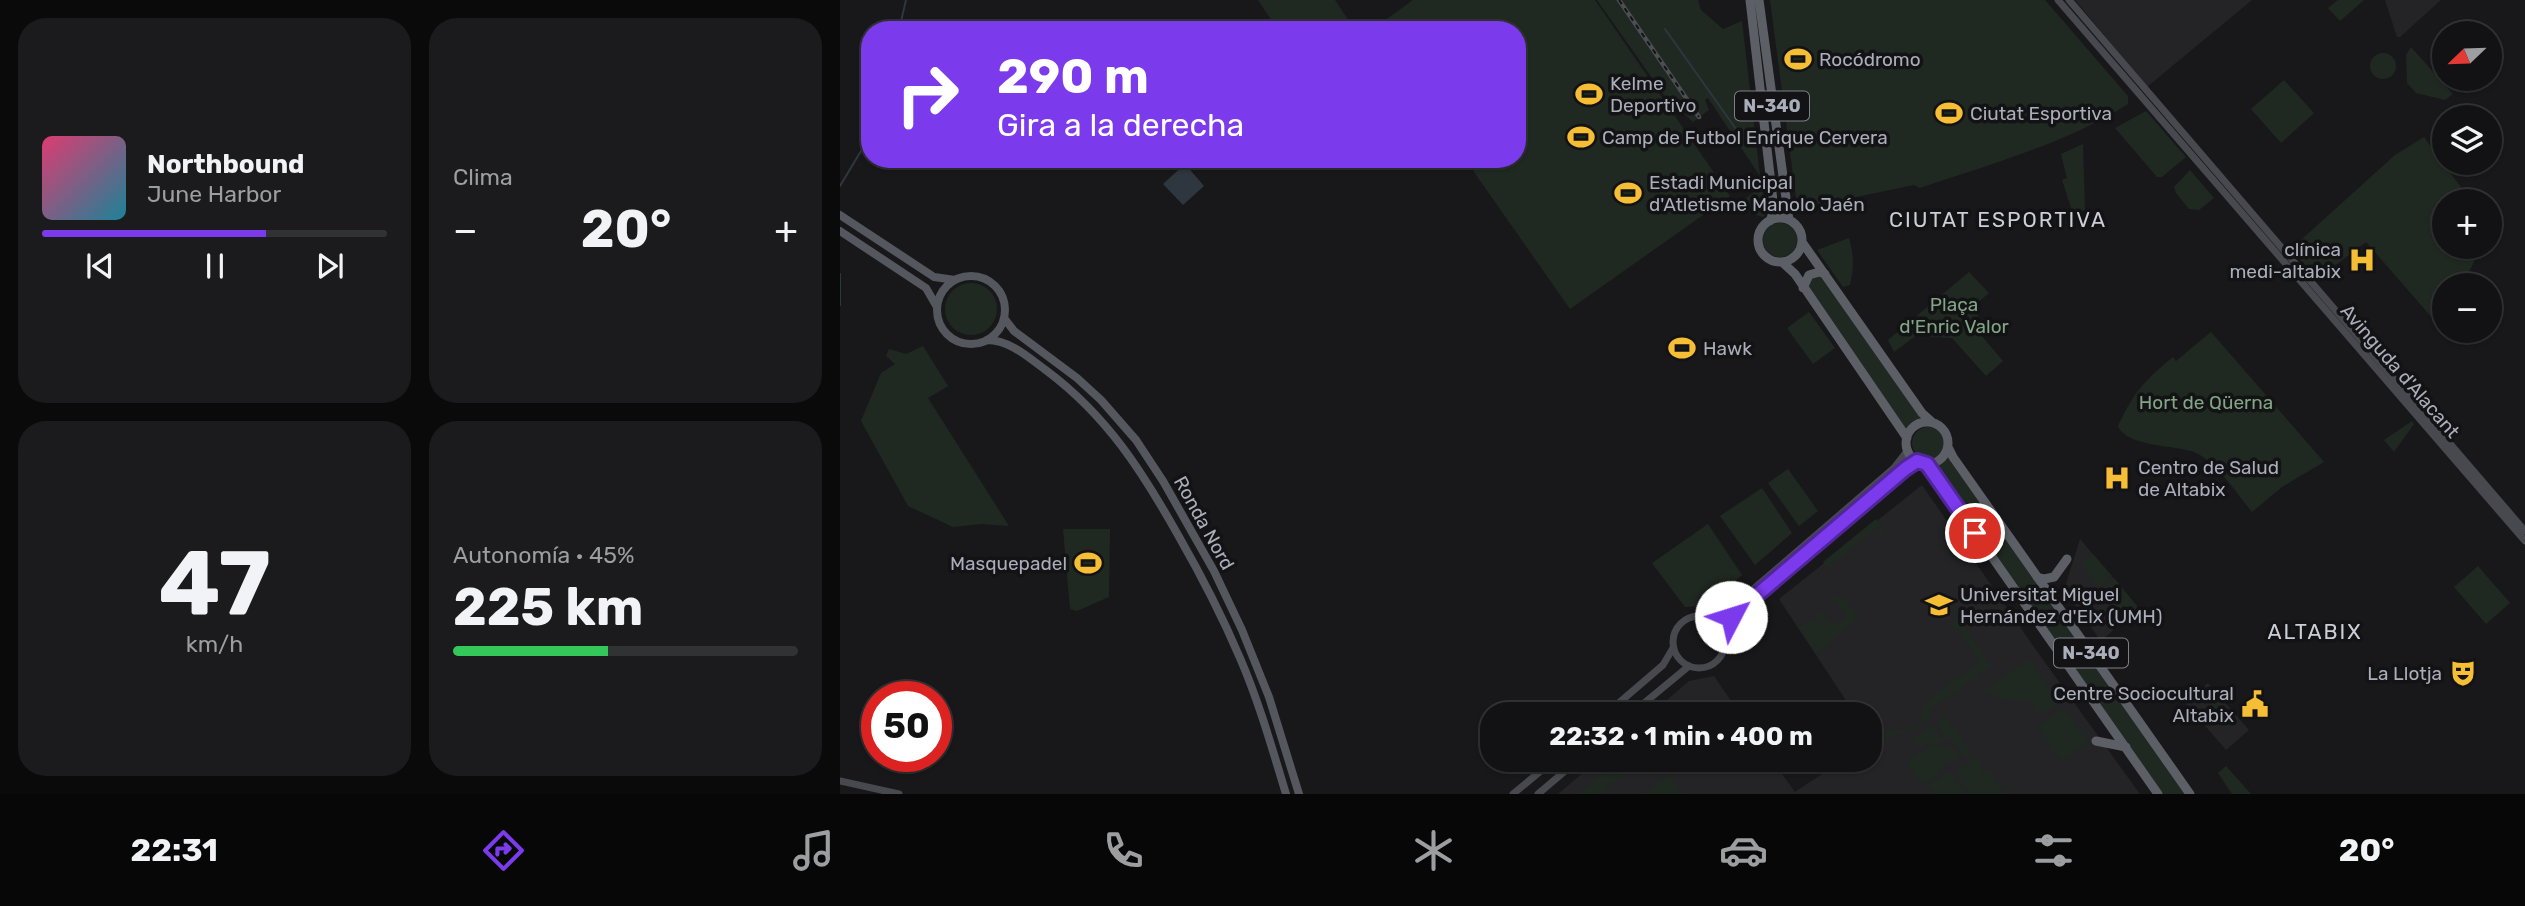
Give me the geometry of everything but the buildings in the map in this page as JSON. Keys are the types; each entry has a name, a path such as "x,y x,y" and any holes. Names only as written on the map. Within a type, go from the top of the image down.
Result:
{"highway":[{"name":"N-340","path":"1750,0 1774,210 1770,221 1760,232 1760,248 1770,260 1782,262 1795,274 1907,438 1908,450 1922,463 2158,794"},
{"name":"N-340","path":"1759,0 1789,220 1799,229 1802,242 1922,413 1944,430 1948,447 2190,794"},
{"path":"1770,221 1778,218 1789,220"},
{"path":"1782,262 1796,256 1802,242"},
{"path":"1803,288 1808,275 1819,272 1825,274"},
{"path":"1907,438 1914,426 1932,422"},
{"path":"1922,463 1943,457 1948,447"},
{"path":"2037,577 2054,577 2067,559"},
{"path":"2096,741 2126,747"}],"main road":[{"name":"Avinguda d'Alacant","path":"2058,0 2525,541"},
{"name":"Avinguda d'Alacant","path":"2069,0 2525,531"},
{"path":"840,215 934,277 955,280 976,277 987,281 1001,296 1004,318 995,334 987,340 969,344 953,339 939,324 937,307 940,296 955,280"},
{"path":"840,231 926,288 937,307"},
{"name":"Ronda Nord","path":"1004,318 1014,331 1061,365 1101,400 1136,440 1158,473 1214,571 1242,630 1269,697 1299,794"},
{"name":"Ronda Nord","path":"987,340 1011,346 1072,391 1119,441 1141,470 1190,555 1228,631 1254,695 1286,794"},
{"path":"1714,620 1894,468 1908,450"},
{"path":"1721,628 1905,469 1922,463"},
{"path":"1620,702 1663,665 1673,648 1674,633 1685,619 1700,615 1714,620 1724,636 1724,649 1716,662 1703,668 1689,666 1679,660 1673,648"},
{"path":"1646,702 1689,666"},
{"path":"1513,794 1540,772"},
{"path":"1538,794 1564,772"},
{"path":"840,781 899,794"}],"shaded area":[{"path":"2075,0 2252,0 2147,87"},
{"path":"2385,0 2441,0 2397,37"},
{"path":"1181,168 1188,168 1204,186 1183,205 1163,184"},
{"name":"Universitat Miguel Hernández d'Elx (UMH)","path":"1922,485 2140,794 1558,794 1584,772 1781,772 1795,792 1825,772 1882,772 1882,702 1847,702 1779,599"},
{"path":"2080,539 2139,608 2101,641 2064,590"},
{"path":"1714,676 1732,702 1665,702 1689,681"},
{"path":"2208,683 2249,730 2226,750 2185,703"}],"green space":[{"path":"1258,0 1335,0 1349,21 1272,21"},
{"name":"Kelme Deportivo","path":"1413,0 1595,0 1730,196 1570,309 1471,168 1526,168 1526,21 1384,21"},
{"path":"1597,0 1698,0 1701,10 1723,29 1742,21 1760,176 1708,98 1705,100 1709,110 1693,122 1664,95"},
{"name":"Ciutat Esportiva","path":"1770,0 2045,0 2128,96 2128,104 2053,142 1920,188 1914,185 1837,201 1798,213"},
{"path":"2338,0 2364,0 2340,21 2328,8"},
{"path":"2411,47 2432,70 2432,91 2450,91 2453,94 2445,100 2416,93 2407,83 2406,55"},
{"path":"2383,53 2392,57 2396,66 2392,75 2383,79 2374,75 2370,66 2374,57"},
{"path":"2284,80 2314,113 2281,143 2251,109"},
{"path":"2146,111 2186,157 2162,177 2157,177 2115,128"},
{"path":"2424,137 2432,148 2432,175 2452,175 2462,189 2432,189 2432,259 2476,259 2468,273 2432,273 2432,318 2366,242 2317,279 2291,249 2395,155"},
{"path":"2083,144 2085,210 2073,214 2062,180 2067,178 2061,154"},
{"path":"2190,170 2214,198 2199,210 2189,209 2174,187"},
{"path":"1762,186 1766,214 1763,217 1756,215 1745,199"},
{"path":"1780,223 1792,228 1797,240 1792,252 1780,257 1768,252 1763,240 1768,228"},
{"path":"1849,238 1853,256 1852,273 1850,285 1843,287 1817,250"},
{"name":"Plaça d'Enric Valor","path":"1969,272 1989,293 1977,303 1978,317 1975,328 2003,361 1986,376 1952,338 1932,337 1922,331 1894,352 1888,340"},
{"path":"1813,274 1823,275 1923,417 1913,422 1906,430 1806,288"},
{"path":"971,283 990,290 997,309 990,328 971,335 952,328 945,309 952,290"},
{"path":"1809,312 1835,348 1813,364 1787,328"},
{"name":"Hort de Qüerna","path":"2211,332 2324,462 2282,487 2252,512 2226,479 2202,456 2186,450 2141,442 2123,433 2118,426 2129,404 2147,380 2173,357 2176,361"},
{"path":"923,346 948,386 928,398 1009,526 981,524 953,527 908,506 861,421 881,373 895,364 886,356 889,349 906,354"},
{"path":"2412,421 2414,424 2394,452 2384,440"},
{"path":"1928,427 1939,432 1944,443 1939,454 1928,459 1917,454 1912,443 1917,432"},
{"path":"1948,457 2186,794 2161,794 1932,472"},
{"path":"1788,469 1818,511 1799,526 1768,483"},
{"path":"1762,488 1792,533 1755,565 1720,516"},
{"path":"1876,519 1886,533 1883,536 1876,528 1828,568 1823,562"},
{"path":"1708,524 1742,575 1708,606 1685,607 1652,563"},
{"name":"Masquepadel","path":"1063,529 1110,529 1109,597 1077,611 1070,609"},
{"path":"2093,554 2112,576 2100,587 2081,565"},
{"path":"2478,566 2510,603 2486,624 2454,587"},
{"path":"2114,578 2137,606 2124,618 2100,590"},
{"path":"1838,595 1843,597 1860,617 1816,654 1799,628 1809,620 1812,623 1818,618 1815,614 1819,611 1833,627 1847,616 1833,598"},
{"path":"1958,617 1993,668 1986,670 1928,711 1932,717 1915,728 1882,740 1882,732 1905,730 1920,723 1925,702 1979,662 1958,630 1955,631 1950,623"},
{"path":"2025,662 2030,662 2035,667 2060,702 2041,715 2029,699 2015,702 1981,691"},
{"path":"2219,700 2237,720 2226,729 2209,709"},
{"path":"2064,708 2088,742 2061,761 2037,727"},
{"path":"1946,716 1971,752 1965,758 1950,738 1947,739 1940,731 1939,720"},
{"path":"1932,725 1944,742 1917,746 1912,740"},
{"path":"1951,746 1959,758 1939,769 1941,773 1922,785 1906,763 1926,748"},
{"path":"1977,757 1984,773 1989,770 2005,794 1970,794 1958,776 1958,770"},
{"path":"2226,766 2251,794 2232,794 2218,773"},
{"path":"1949,771 1965,794 1936,794 1929,785"},
{"path":"1604,772 1624,774 1601,794 1578,794"},
{"path":"1670,775 1683,794 1645,793"}],"waterway":[{"path":"901,21 906,0"},
{"path":"1665,29 1736,129"},
{"path":"840,186 861,151"},
{"path":"840,274 840,305"}],"railway":[{"path":"1619,0 1699,117"}],"place":[{"name":"Rocódromo","path":"1798,59"},
{"name":"Kelme Deportivo","path":"1589,94"},
{"name":"Ciutat Esportiva","path":"1949,113"},
{"name":"Camp de Futbol Enrique Cervera","path":"1581,137"},
{"name":"Estadi Municipal d'Atletisme Manolo Jaén","path":"1628,193"},
{"name":"clínica medi-altabix","path":"2362,260"},
{"name":"Hawk","path":"1682,348"},
{"name":"Centro de Salud de Altabix","path":"2117,478"},
{"name":"Masquepadel","path":"1088,563"},
{"name":"Universitat Miguel Hernández d'Elx (UMH)","path":"1939,605"},
{"name":"La Llotja","path":"2463,673"},
{"name":"Centre Sociocultural Altabix","path":"2255,704"}],"district":[{"name":"CIUTAT ESPORTIVA","path":"1998,219"},
{"name":"ALTABIX","path":"2315,631"}],"route":[{"path":"1731,617 1917,461 1927,464 1975,533"}]}
